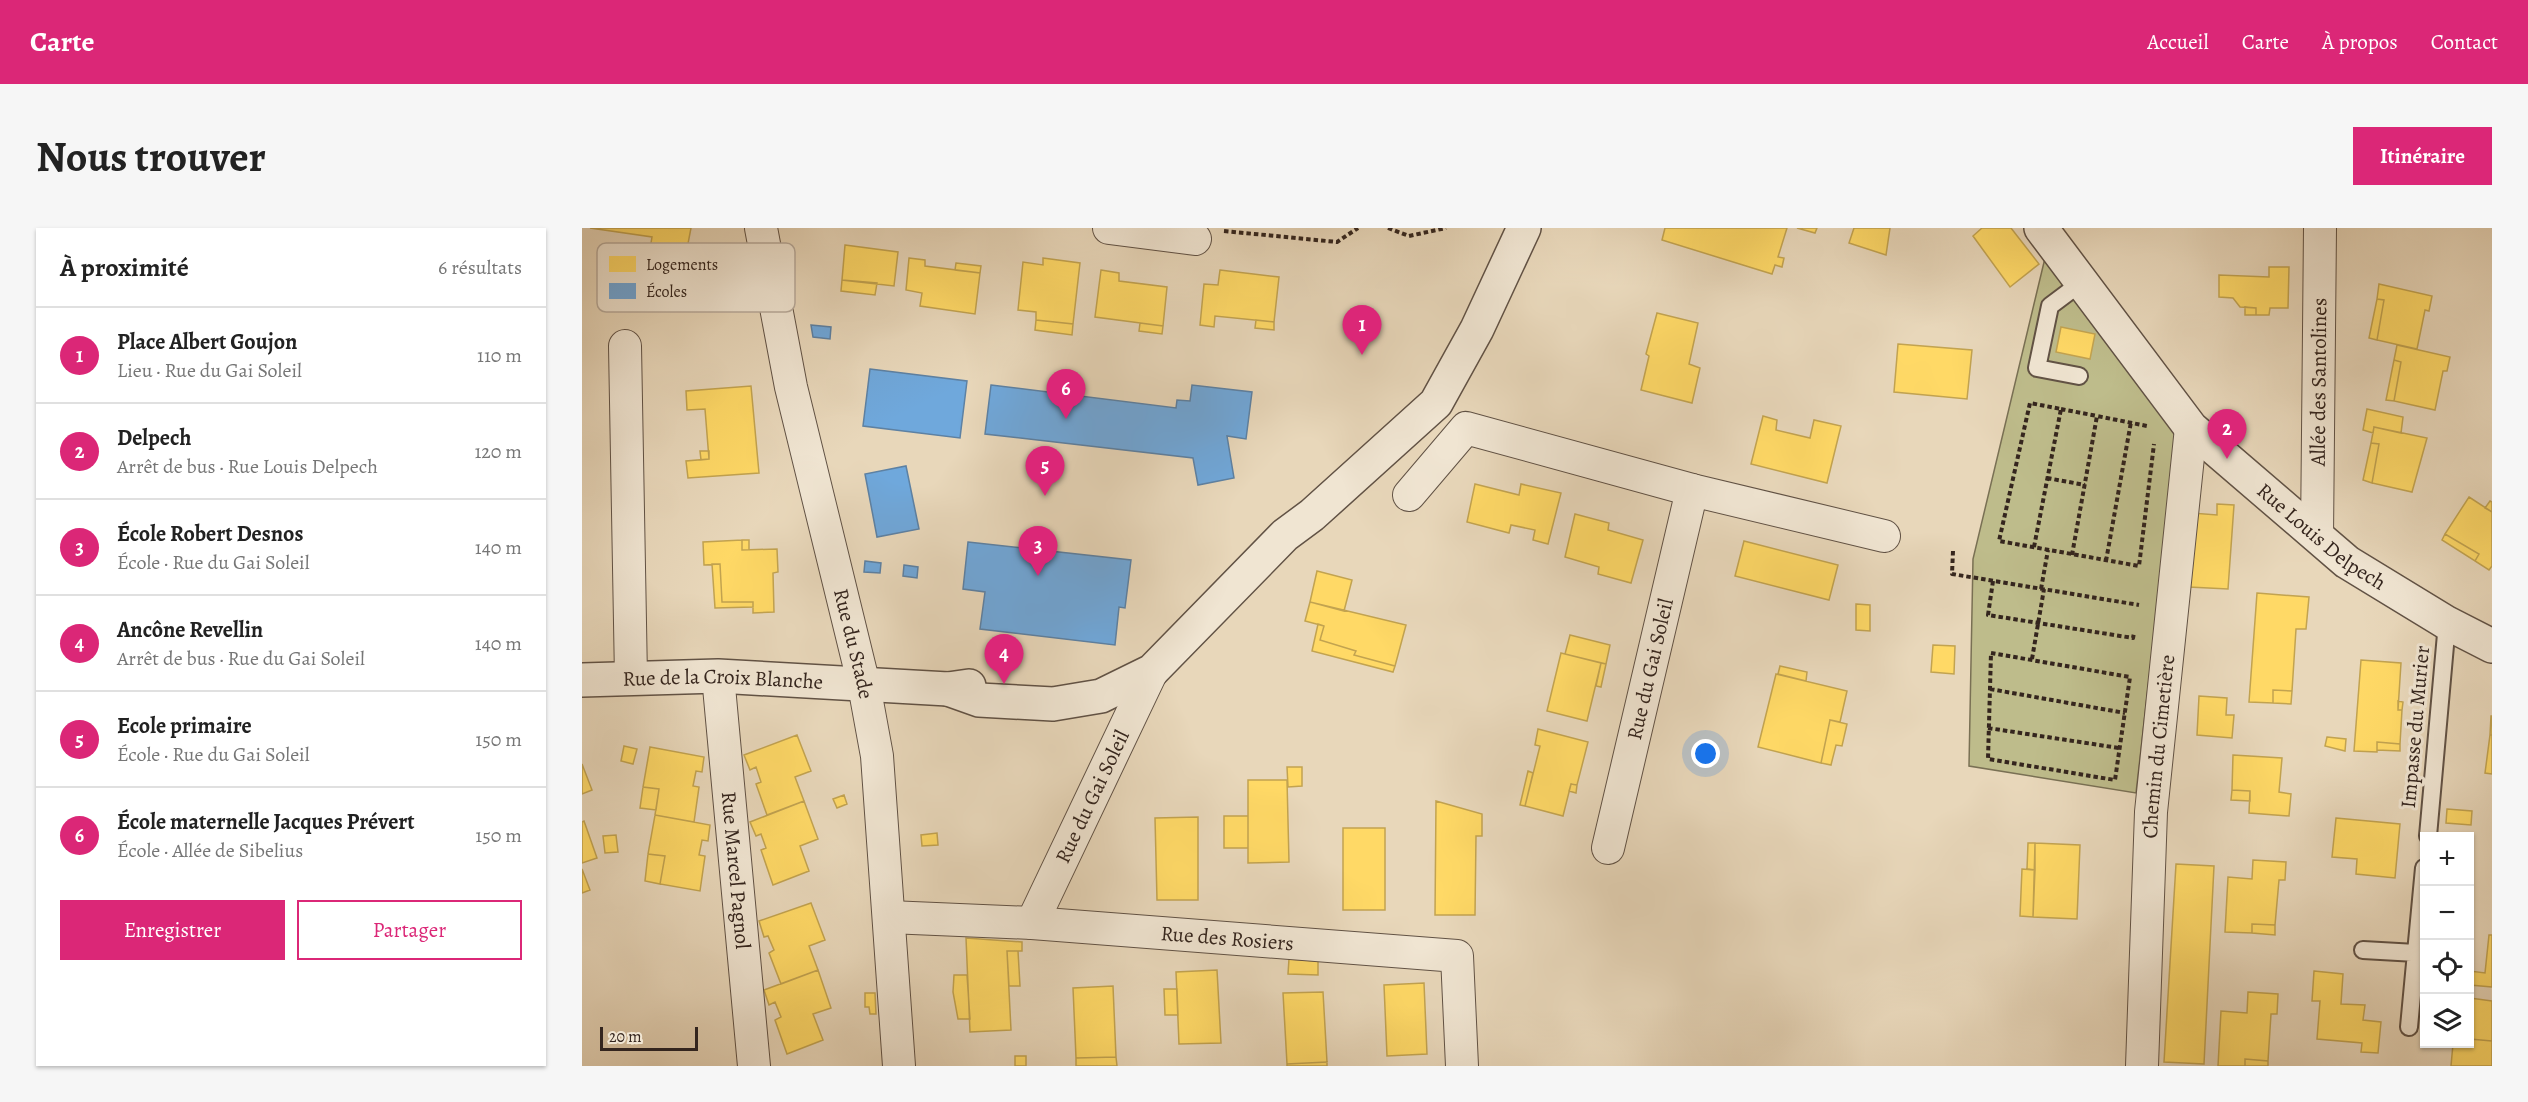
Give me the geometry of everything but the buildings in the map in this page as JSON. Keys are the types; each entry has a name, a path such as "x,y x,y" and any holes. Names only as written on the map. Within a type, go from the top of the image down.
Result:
{"street":[{"name":"Rue du Stade","path":"761,228 764,243"},
{"path":"1109,228 1195,239"},
{"path":"1152,671 1285,535 1312,514 1436,403 1477,329 1524,228"},
{"name":"Rue Louis Delpech","path":"2041,228 2191,428 2347,562 2492,646"},
{"name":"Allée des Santolines","path":"2317,536 2320,228"},
{"name":"Rue du Stade","path":"777,312 791,387 864,685 877,756 899,1066"},
{"path":"625,346 631,678"},
{"path":"1436,403 1466,428 1692,490 1884,536"},
{"path":"1409,495 1466,428"},
{"name":"Chemin du Cimetière","path":"2142,1066 2151,813 2191,428"},
{"name":"Rue du Gai Soleil","path":"1608,848 1692,490"},
{"name":"Rue de la Croix Blanche","path":"582,680 718,676 948,689 981,684 1004,684 1056,688 1101,696 1152,671"},
{"name":"Rue du Gai Soleil","path":"1032,923 1152,671"},
{"name":"Rue Marcel Pagnol","path":"718,676 754,1066"},
{"name":"Rue des Rosiers","path":"889,917 1032,923 1457,956 1462,1066"}],"lane":[{"path":"2079,376 2037,368 2050,306 2082,282"},
{"name":"Impasse du Murier","path":"2428,832 2447,622"},
{"path":"2409,1027 2422,886"},
{"path":"2363,950 2416,953"}],"path":[{"path":"1195,239 1210,229 1337,242 1358,228"},
{"path":"1388,228 1409,236 1446,228"},
{"path":"2155,439 2139,566 1999,541 2030,403 2156,428"},
{"path":"2034,547 2061,409"},
{"path":"2072,555 2097,416"},
{"path":"2106,561 2131,422"},
{"path":"2047,478 2085,485"},
{"path":"2032,659 2048,550"},
{"path":"1953,551 1952,574 2139,604 2137,615"},
{"path":"1994,581 1988,615 2133,638 2135,627"},
{"path":"1991,653 2130,677 2115,780 1988,759 1990,689 1991,653"},
{"path":"1990,689 2161,719"},
{"path":"1988,728 2119,748"}],"shaded area":[{"path":"2045,258 2177,434 2136,793 1969,766 1973,559"}],"place":[{"name":"Place Albert Goujon","path":"1362,355"},
{"name":"École maternelle Jacques Prévert","path":"1066,419"},
{"name":"Delpech","path":"2227,459"},
{"name":"Ecole primaire","path":"1045,496"},
{"name":"École Robert Desnos","path":"1038,576"},
{"name":"Ancône Revellin","path":"1004,684"}]}
